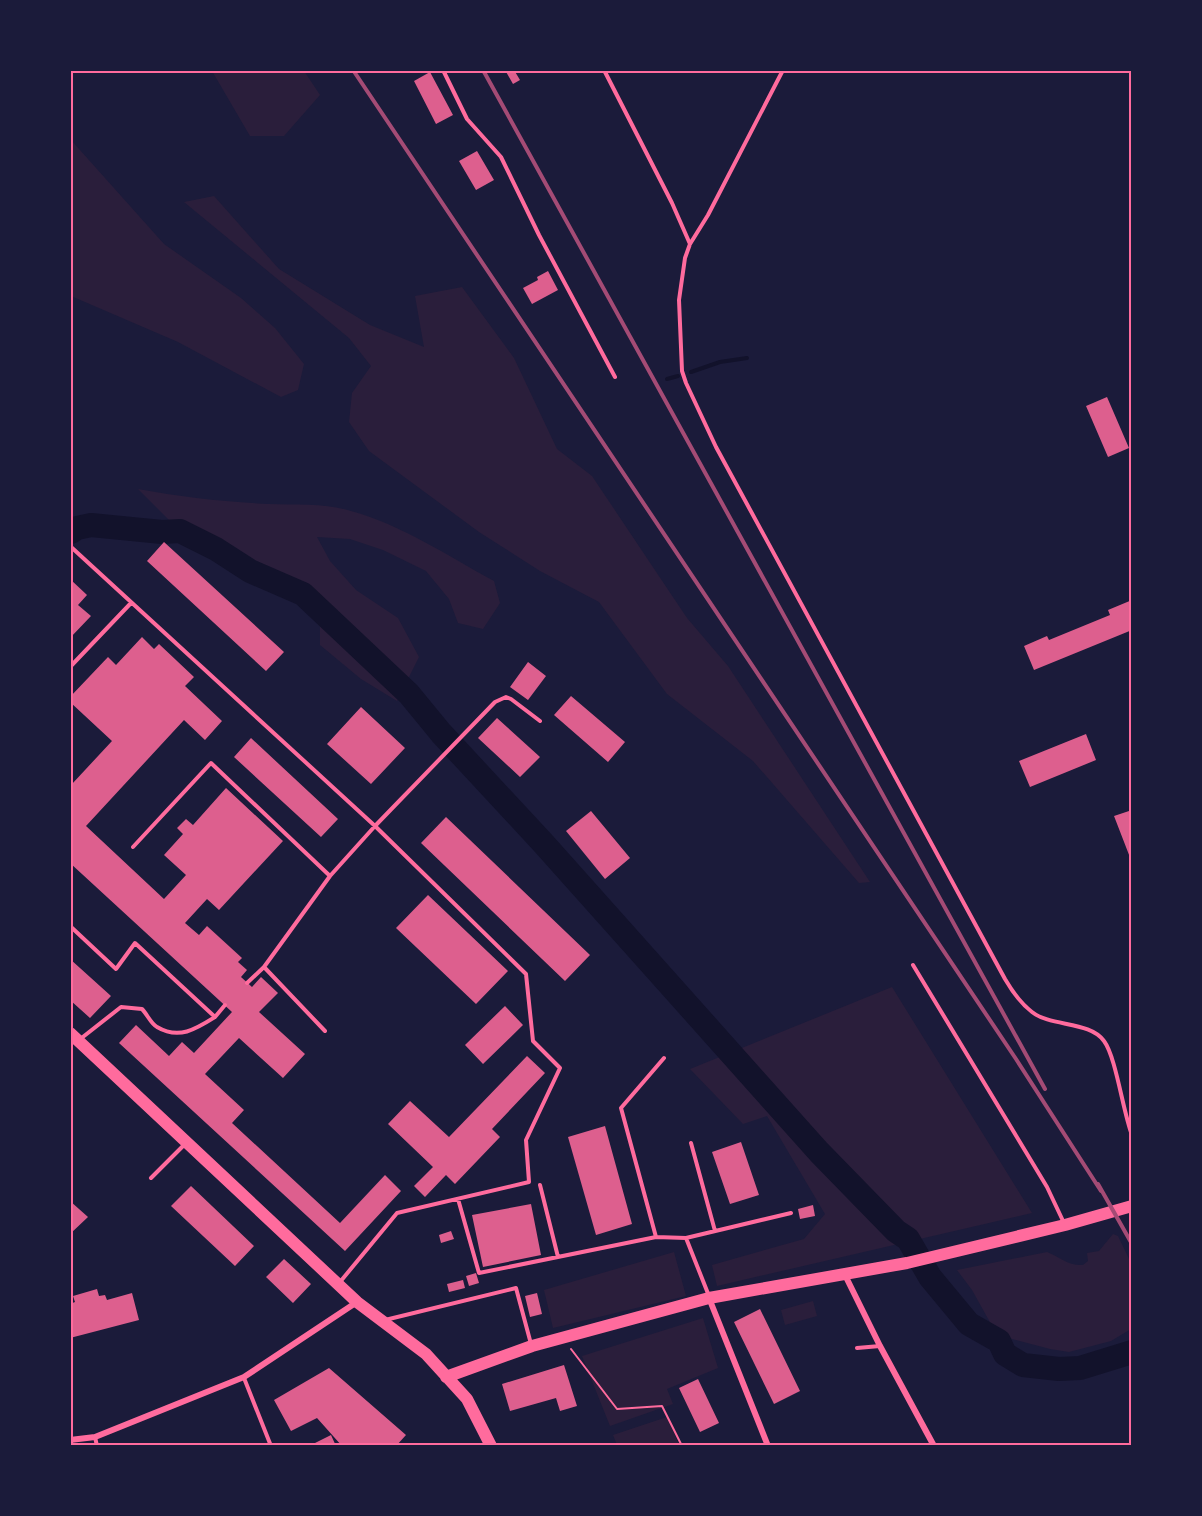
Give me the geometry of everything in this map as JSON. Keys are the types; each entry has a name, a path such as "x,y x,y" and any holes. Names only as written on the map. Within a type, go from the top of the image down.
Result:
{"main road":[{"path":"74,1037 338,1285 426,1354 467,1399 491,1446"},
{"path":"446,1377 561,1337 709,1298 907,1263 1065,1225 1131,1206"}],"street":[{"path":"845,1275 934,1446"},
{"path":"709,1298 768,1446"},
{"path":"70,1440 95,1437 244,1377 357,1302"}],"lane":[{"path":"443,70 467,119 501,157 539,235 615,377"},
{"path":"604,70 672,203 690,244"},
{"path":"783,70 708,215 690,244 683,267 679,300 682,371 691,396 716,447 1009,986 1033,1013 1059,1023 1092,1031 1104,1041 1112,1061 1131,1135"},
{"path":"70,546 375,826 526,974 533,1041 560,1068 526,1140 529,1182 397,1213 338,1285"},
{"path":"70,667 131,603"},
{"path":"247,983 264,967 330,876 487,708 502,698 511,699 540,721"},
{"path":"133,848 212,764 330,876"},
{"path":"70,926 116,969 135,943 215,1017"},
{"path":"913,965 1047,1187 1065,1225"},
{"path":"264,967 325,1031"},
{"path":"74,1037 121,1008 142,1009 156,1027 176,1033 192,1031 215,1017 225,1005"},
{"path":"656,1237 621,1108 664,1058"},
{"path":"151,1178 187,1142"},
{"path":"692,1143 715,1231"},
{"path":"540,1185 558,1257"},
{"path":"458,1199 479,1273 656,1237 686,1238 791,1214"},
{"path":"686,1238 709,1298"},
{"path":"381,1321 516,1288 532,1346"},
{"path":"857,1348 880,1346"},
{"path":"244,1377 271,1446"},
{"path":"95,1437 97,1446"}],"path":[{"path":"561,1337 617,1409 662,1406 682,1446"}],"shaded area":[{"path":"212,71 304,71 320,95 284,136 250,136"},
{"path":"71,140 164,244 241,298 275,328 304,364 298,390 281,397 178,342 71,296"},
{"path":"214,196 279,269 370,325 424,347 415,296 462,287 514,358 557,449 592,476 687,618 728,666 870,882 859,883 753,761 667,694 599,602 540,571 479,532 369,451 349,422 352,393 371,366 349,338 184,202"},
{"path":"138,489 220,500 320,506 351,511 407,533 494,581 500,603 483,629 458,623 449,599 426,571 383,550 350,539 317,537 330,561 356,590 398,618 419,657 397,701 361,679 320,645 320,624 298,599 261,584 199,550"},
{"path":"892,987 1032,1213 717,1286 712,1265 804,1239 825,1214 767,1116 743,1124 690,1069"},
{"path":"1113,1234 1118,1236 1131,1263 1131,1329 1111,1341 1069,1352 1012,1339 1001,1333 991,1324 972,1290 957,1270 1047,1252 1068,1263 1083,1265 1088,1261 1087,1253 1099,1251"},
{"path":"674,1252 686,1296 553,1328 544,1290"},
{"path":"813,1301 817,1316 785,1325 781,1310"},
{"path":"703,1318 718,1368 667,1389 673,1404 610,1426 582,1356"},
{"path":"667,1417 679,1445 617,1445 613,1435"}],"building":[{"path":"505,70 514,70 520,80 513,84"},
{"path":"430,72 453,115 436,124 414,81"},
{"path":"477,151 494,180 476,190 459,161"},
{"path":"548,271 558,290 532,304 523,288 538,280 537,277"},
{"path":"1107,397 1129,448 1108,457 1086,406"},
{"path":"164,542 284,652 266,671 147,561"},
{"path":"70,579 87,595 78,605 91,616 70,638"},
{"path":"1132,600 1132,630 1034,670 1024,646 1047,636 1049,640 1110,615 1108,610"},
{"path":"142,637 154,649 159,644 194,677 185,686 222,721 205,740 184,720 86,826 164,899 186,875 164,855 183,834 177,828 186,819 193,825 226,788 283,841 219,910 207,899 185,923 199,935 207,926 242,958 238,962 247,970 241,977 252,987 261,977 278,993 259,1012 305,1054 283,1078 239,1038 205,1074 244,1110 232,1123 340,1223 385,1175 401,1191 345,1251 119,1043 136,1025 169,1056 182,1042 194,1053 232,1012 70,863 70,783 72,784 112,741 70,702 70,697 108,657 116,665"},
{"path":"528,662 546,676 528,700 510,687"},
{"path":"571,696 625,742 608,762 554,715"},
{"path":"361,707 405,748 371,784 327,744"},
{"path":"497,718 540,757 520,777 478,738"},
{"path":"1086,734 1096,760 1030,787 1019,761"},
{"path":"251,738 338,819 321,837 234,757"},
{"path":"1132,810 1132,860 1131,860 1114,816"},
{"path":"591,811 630,858 605,879 566,831"},
{"path":"446,817 590,955 565,981 421,843"},
{"path":"428,895 508,971 476,1004 396,928"},
{"path":"70,959 111,996 90,1018 70,1000"},
{"path":"505,1006 523,1025 483,1064 465,1045"},
{"path":"527,1056 545,1073 492,1129 500,1137 455,1184 446,1175 425,1197 414,1186 433,1167 388,1124 410,1101 449,1137"},
{"path":"605,1126 632,1224 596,1235 568,1137"},
{"path":"741,1142 759,1195 730,1204 712,1152"},
{"path":"191,1186 254,1246 235,1266 171,1206"},
{"path":"70,1201 88,1217 70,1234"},
{"path":"531,1204 541,1255 483,1267 472,1215"},
{"path":"813,1205 815,1216 800,1219 798,1209"},
{"path":"451,1231 454,1239 441,1243 439,1235"},
{"path":"284,1259 311,1284 293,1303 266,1277"},
{"path":"476,1273 479,1283 469,1286 466,1276"},
{"path":"463,1280 465,1288 449,1292 447,1284"},
{"path":"97,1289 99,1296 105,1295 107,1300 132,1293 139,1320 70,1338 70,1304 75,1302 73,1296"},
{"path":"537,1293 542,1314 530,1317 525,1296"},
{"path":"760,1309 800,1391 774,1404 734,1322"},
{"path":"564,1365 577,1406 560,1411 556,1398 510,1411 502,1384"},
{"path":"329,1368 406,1435 396,1446 342,1446 317,1418 291,1431 274,1400"},
{"path":"698,1379 719,1423 700,1432 679,1388"},
{"path":"331,1435 336,1446 309,1446"}],"waterway":[{"path":"691,372 720,362 747,358"},
{"path":"667,379 678,376"},
{"path":"71,532 91,525 162,532 180,531 216,549 250,571 303,594 409,694 441,733 544,844 819,1152 896,1231 908,1239 930,1277 969,1324 999,1341 1005,1354 1023,1365 1059,1369 1080,1368 1132,1352"}],"railway":[{"path":"353,70 1016,1059 1101,1191"},
{"path":"483,70 1045,1089"},
{"path":"1098,1184 1132,1244"}]}
